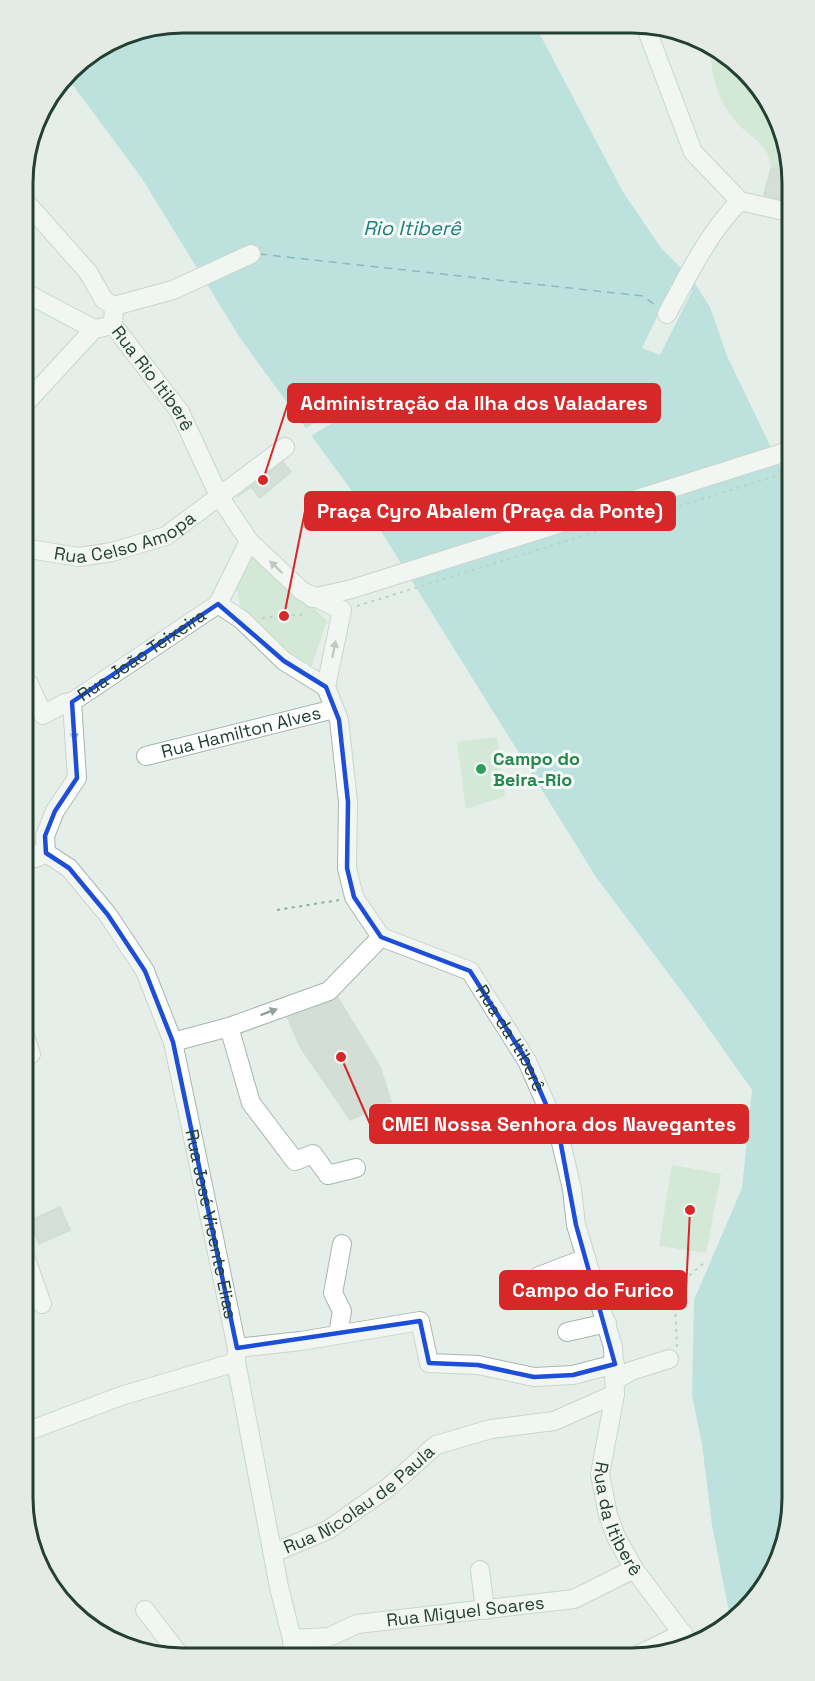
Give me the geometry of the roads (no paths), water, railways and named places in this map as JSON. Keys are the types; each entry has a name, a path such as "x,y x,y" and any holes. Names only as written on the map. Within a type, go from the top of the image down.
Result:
{"street":[{"path":"648,34 693,152 740,201 782,211"},
{"path":"667,314 712,232 740,201"},
{"name":"Rua Rio Itiberê","path":"33,210 87,272 104,300 114,306 113,325 180,412 219,496 249,541 310,605"},
{"path":"114,306 173,291 251,254"},
{"path":"33,297 94,329"},
{"path":"33,395 94,329 113,325"},
{"name":"Rua Celso Amopa","path":"33,550 79,557 112,552 166,536 285,447"},
{"path":"310,605 354,597 782,453"},
{"name":"Rua João Teixeira","path":"46,853 45,836 55,811 76,778 72,702 218,604 249,541"},
{"path":"218,604 242,620 284,661 326,687"},
{"path":"173,1042 229,1026 329,991 381,937 354,897 347,868 348,802 339,720 326,687 342,610 310,605"},
{"path":"33,693 43,715 64,703 72,702"},
{"name":"Rua Hamilton Alves","path":"146,756 334,709"},
{"path":"33,854 46,853"},
{"path":"33,860 46,853"},
{"name":"Rua José Vicente Elias","path":"46,853 69,868 108,915 145,971 173,1042 292,1648"},
{"name":"Rua da Itiberê","path":"381,937 470,971 527,1061 559,1134 572,1189 576,1225 607,1323 615,1379 600,1474 612,1526 634,1569 686,1638"},
{"path":"229,1026 251,1103 296,1161 313,1154 328,1175 356,1168"},
{"path":"338,1334 342,1311 333,1293 342,1244"},
{"path":"539,1276 586,1258"},
{"path":"33,1279 42,1304"},
{"path":"33,1429 236,1355 338,1334 420,1321 429,1363 478,1365 534,1377 573,1375 615,1379 631,1371 669,1359"},
{"path":"567,1332 607,1323"},
{"name":"Rua Nicolau de Paula","path":"273,1553 328,1530 389,1487 436,1445 491,1429 554,1421 615,1379"},
{"name":"Rua Miguel Soares","path":"292,1639 329,1637 357,1624 574,1599 634,1569"},
{"path":"480,1570 485,1610"},
{"path":"145,1610 174,1648"}],"water":[{"name":"Rio Itiberê","path":"183,33 539,33 623,192 661,248 692,279 710,307 727,356 782,470 782,1508 774,1546 767,1564 751,1589 729,1612 712,1525 702,1444 692,1396 694,1300 742,1188 752,1090 692,1005 596,877 379,528 240,338 141,177 71,83 100,58 125,44 163,34"}],"place":[{"name":"Administração da Ilha dos Valadares","path":"263,480"},
{"name":"Praça Cyro Abalem (Praça da Ponte)","path":"284,616"},
{"name":"Campo do Beira-Rio","path":"481,769"},
{"name":"CMEI Nossa Senhora dos Navegantes","path":"341,1057"},
{"name":"Campo do Furico","path":"690,1210"}]}
